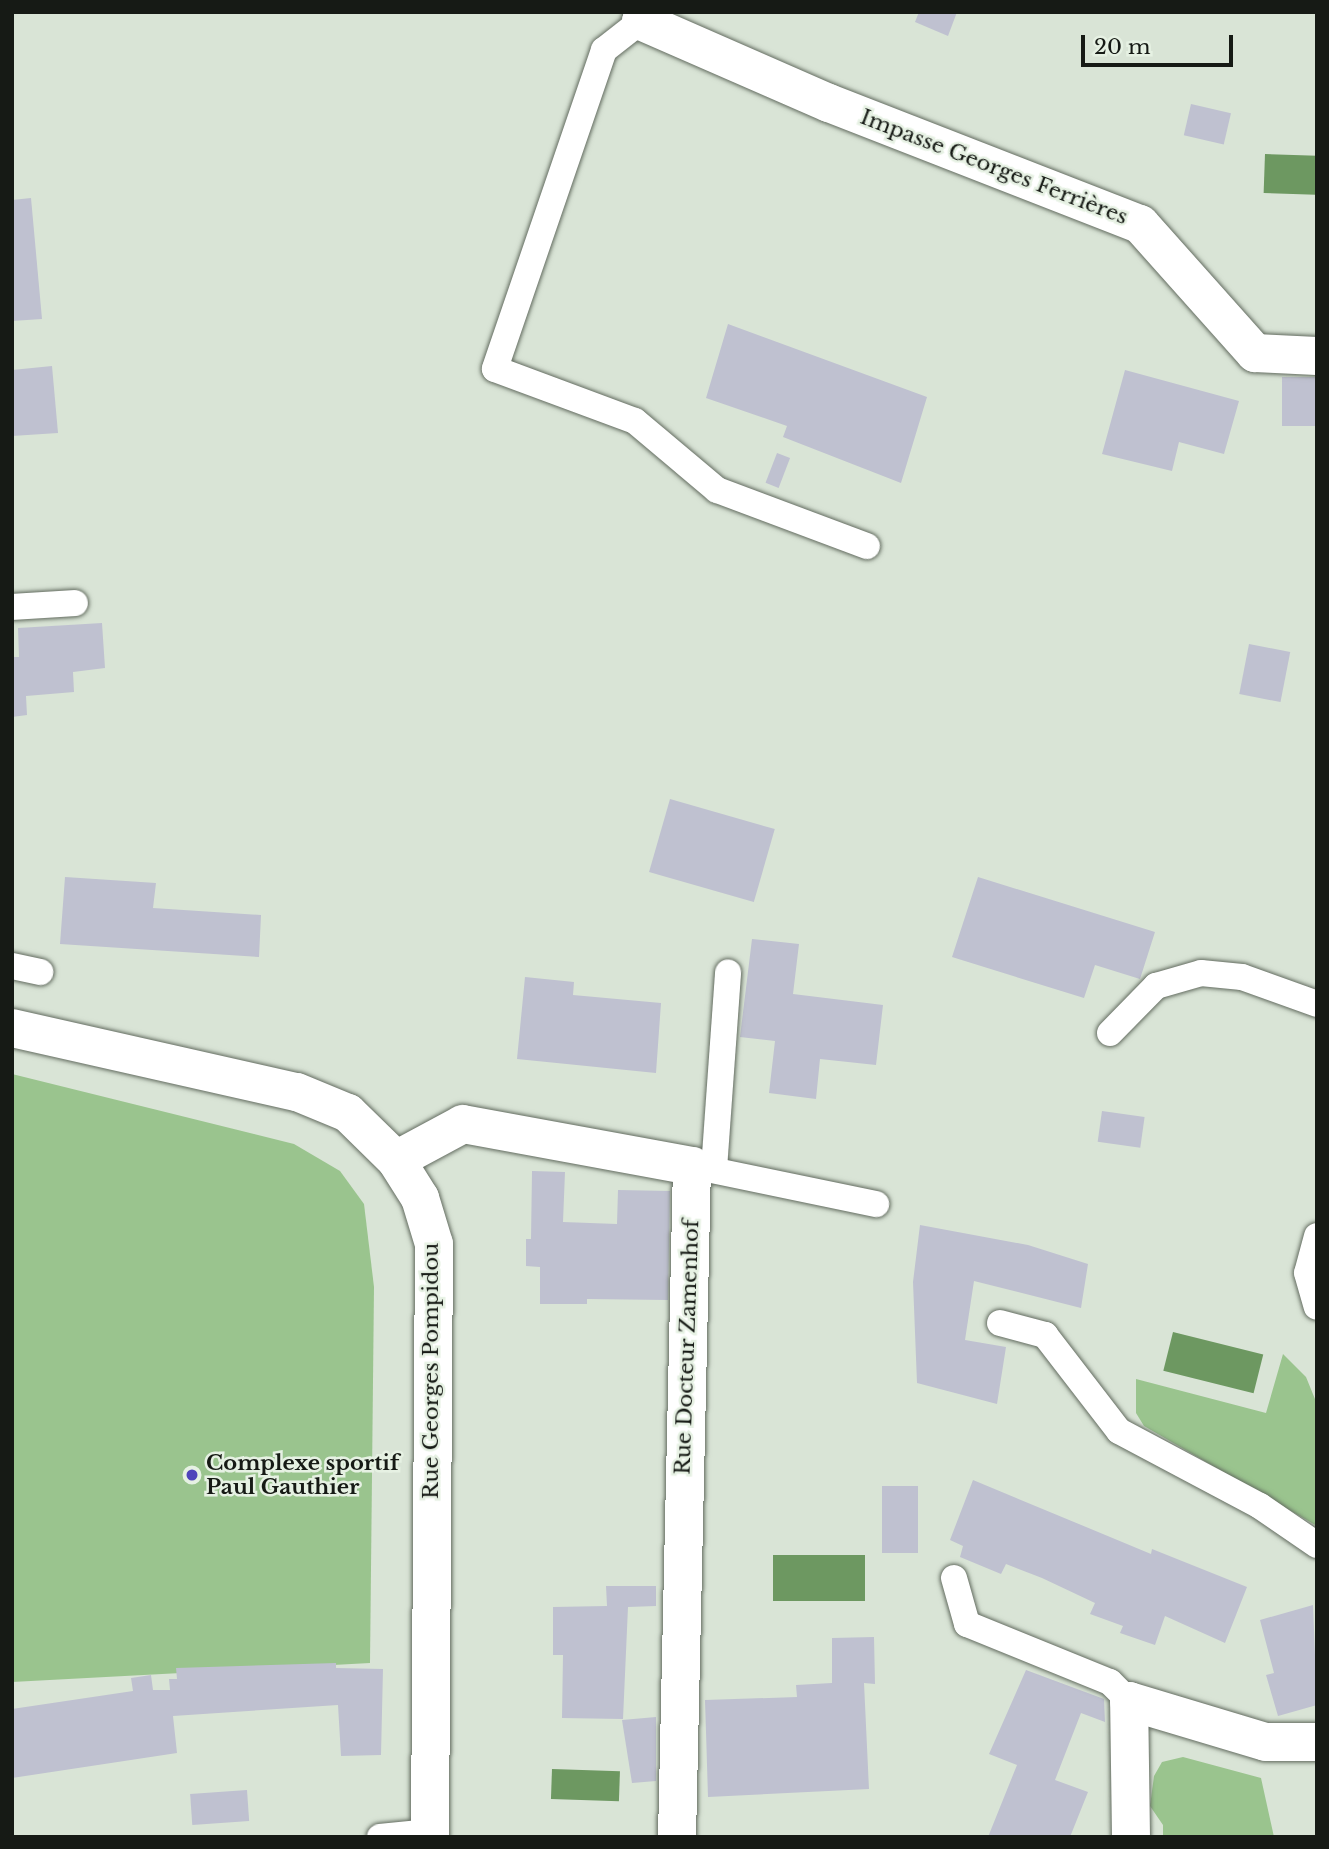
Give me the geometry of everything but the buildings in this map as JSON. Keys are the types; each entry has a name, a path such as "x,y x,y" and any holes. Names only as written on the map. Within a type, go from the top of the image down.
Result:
{"street":[{"name":"Impasse Georges Ferrières","path":"642,17 830,103 1140,224 1255,353 1317,356"},
{"name":"Rue Georges Pompidou","path":"12,1028 297,1092 348,1113 396,1160 421,1198 433,1244 430,1834"},
{"path":"396,1160 463,1124 703,1168"},
{"name":"Rue Docteur Zamenhof","path":"677,1837 703,1168"},
{"path":"1131,1837 1129,1701 1266,1742 1317,1742"}],"lane":[{"path":"642,17 604,50 495,369 635,421 717,489 867,545"},
{"path":"12,607 75,603"},
{"path":"12,966 40,972"},
{"path":"727,972 703,1168 876,1204"},
{"path":"1110,1033 1156,985 1201,973 1242,977 1317,1004"},
{"path":"1317,1236 1307,1273 1317,1307"},
{"path":"1000,1323 1045,1335 1119,1432 1260,1506 1317,1545"},
{"path":"954,1578 967,1624 1110,1682 1129,1701"},
{"path":"380,1837 430,1834"}],"shaded area":[{"path":"1265,154 1317,156 1316,195 1264,193"},
{"name":"Complexe sportif Paul Gauthier","path":"12,1074 294,1144 340,1171 364,1204 374,1287 370,1663 12,1682"},
{"path":"1173,1332 1263,1354 1254,1393 1163,1371"},
{"path":"1283,1354 1306,1377 1317,1404 1317,1526 1144,1426 1136,1413 1136,1379 1266,1413"},
{"path":"773,1555 865,1555 865,1601 773,1601"},
{"path":"1183,1757 1261,1778 1274,1837 1163,1837 1163,1825 1150,1806 1154,1776 1162,1762"},
{"path":"552,1769 620,1771 619,1801 551,1799"}],"place":[{"name":"Complexe sportif Paul Gauthier","path":"192,1475"}]}
